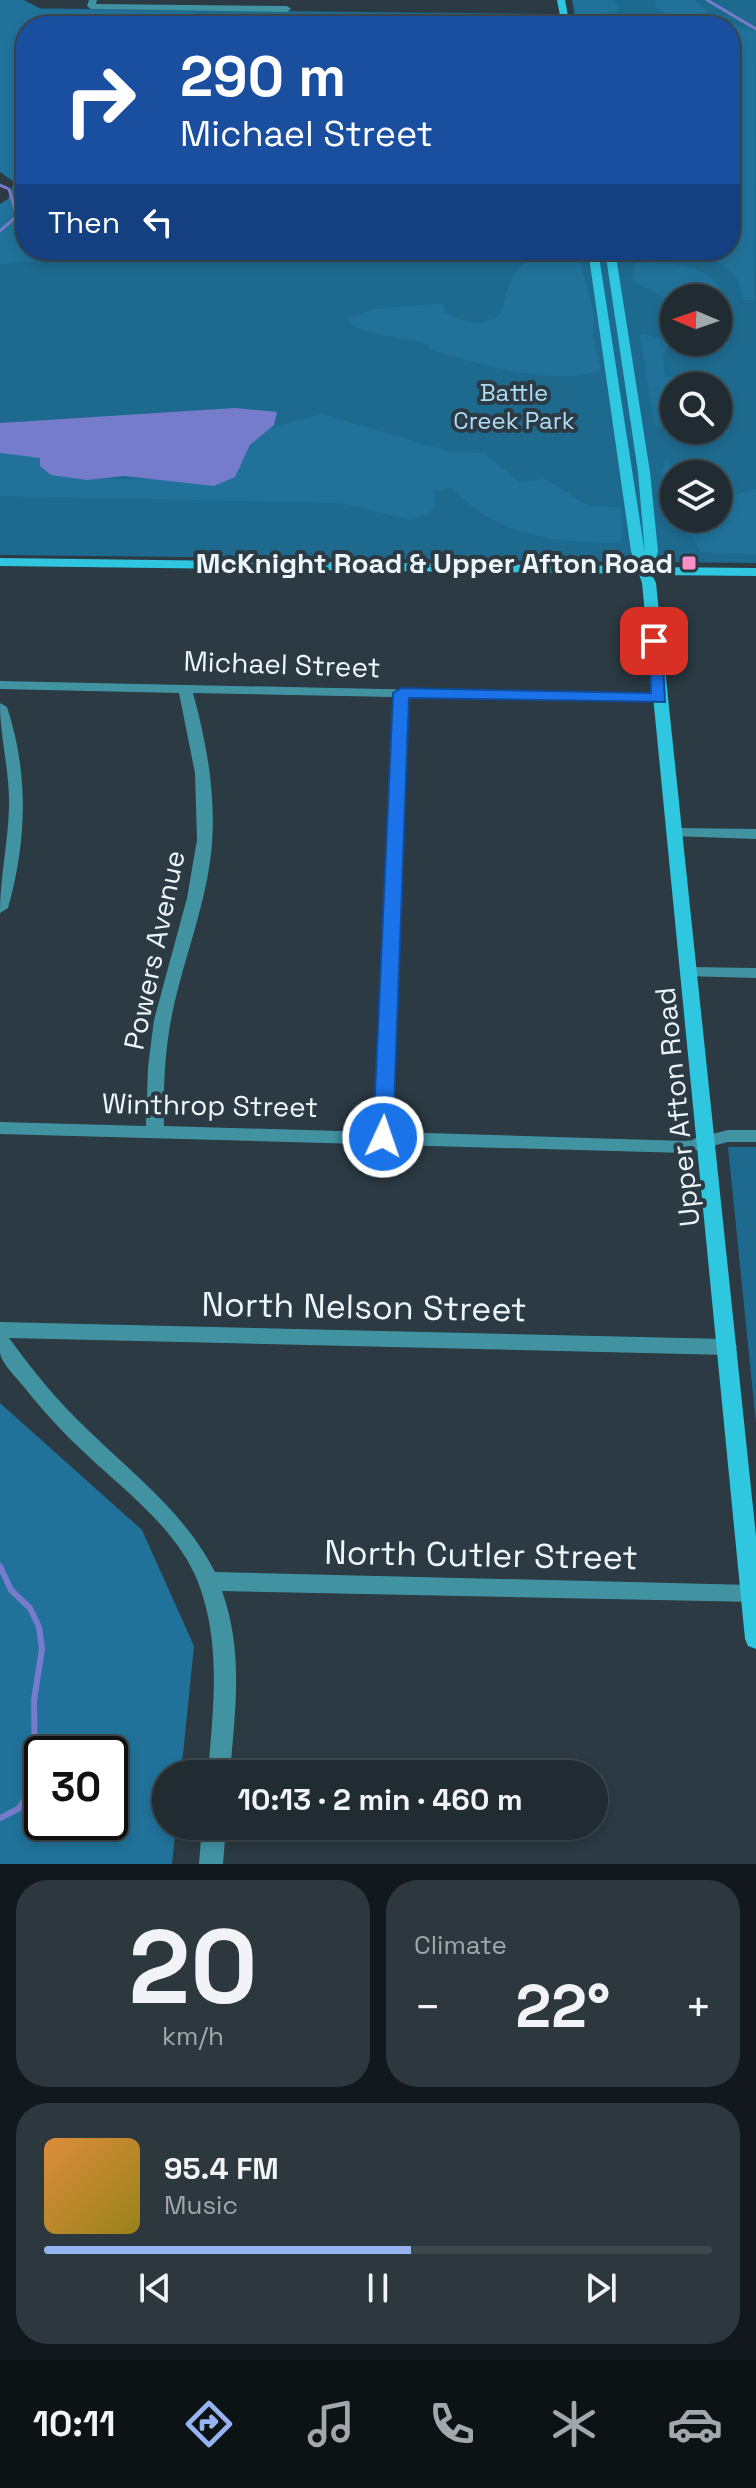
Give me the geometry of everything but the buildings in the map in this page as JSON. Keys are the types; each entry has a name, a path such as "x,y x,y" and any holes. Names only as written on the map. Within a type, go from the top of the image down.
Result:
{"street":[{"path":"92,3 220,4 287,9"},
{"name":"Upper Afton Road","path":"594,260 637,551 647,570"},
{"name":"Upper Afton Road","path":"612,260 644,472 652,551 647,570 659,698 677,833 756,1639"},
{"path":"0,562 756,572"},
{"name":"Michael Street","path":"0,685 659,698"},
{"name":"Powers Avenue","path":"155,1131 153,1084 161,1032 197,894 206,820 201,752 184,687"},
{"path":"383,1137 401,693"},
{"path":"0,707 16,783 12,854 0,908"},
{"path":"677,833 756,834"},
{"path":"690,972 756,973"},
{"name":"Winthrop Street","path":"0,1128 685,1147 728,1136 756,1136"},
{"name":"North Nelson Street","path":"0,1330 727,1347"},
{"path":"0,1340 57,1413 176,1525 210,1581 225,1644 220,1760"},
{"name":"North Cutler Street","path":"210,1581 752,1594"},
{"path":"211,1864 213,1840"}],"green space":[{"name":"Battle Creek Park","path":"572,0 756,0 756,563 0,555 0,207 14,196 0,8 553,16 16,16 16,260 740,260 740,16 574,16"},
{"path":"728,1147 756,1147 756,1424"}],"shaded area":[{"path":"0,0 24,0 41,9 192,12 202,16 16,16 16,260 66,260 0,265 0,204 8,199 14,182 0,172"},
{"path":"573,0 613,0 619,7 616,12 577,16"},
{"path":"655,0 694,0 710,13 669,15 656,8"},
{"path":"740,26 756,32 754,300 743,300 737,279 723,266 710,260 740,260"},
{"path":"529,260 580,261 594,314 593,337 601,370 560,376 516,372 431,350 427,344 376,334 350,323 349,319 373,310 442,304 446,313 461,319 474,323 487,321 501,313 512,277"},
{"path":"634,263 660,263 700,271 716,284 660,284 660,295 632,281"},
{"path":"640,336 660,339 664,372 660,372 660,428 654,422"},
{"path":"235,408 277,412 274,425 250,445 235,477 214,486 124,476 87,480 51,475 40,466 40,458 0,453 0,423"},
{"path":"322,414 451,452 484,453 519,482 545,479 587,505 621,508 622,543 569,541 518,530 481,513 451,488 434,491 436,504 429,514 411,520 340,503 0,496 0,453 40,458 40,466 75,476 132,479 235,477 252,446 268,430"},
{"path":"756,489 756,554 700,552 693,536 683,532 732,532 732,496"},
{"path":"0,1403 142,1530 194,1646 182,1760 152,1760 152,1840 175,1840 172,1864 0,1864"}],"waterway":[{"path":"707,0 734,16"},
{"path":"740,20 756,29"},
{"path":"0,185 9,189 16,213"},
{"path":"0,231 16,217"},
{"path":"0,1566 11,1590 30,1608 39,1627 42,1649 34,1700 35,1772 27,1797 18,1809 0,1818"}],"place":[{"name":"McKnight Road & Upper Afton Road","path":"689,563"}],"route":[{"path":"383,1137 401,693 659,698 654,641"}]}
